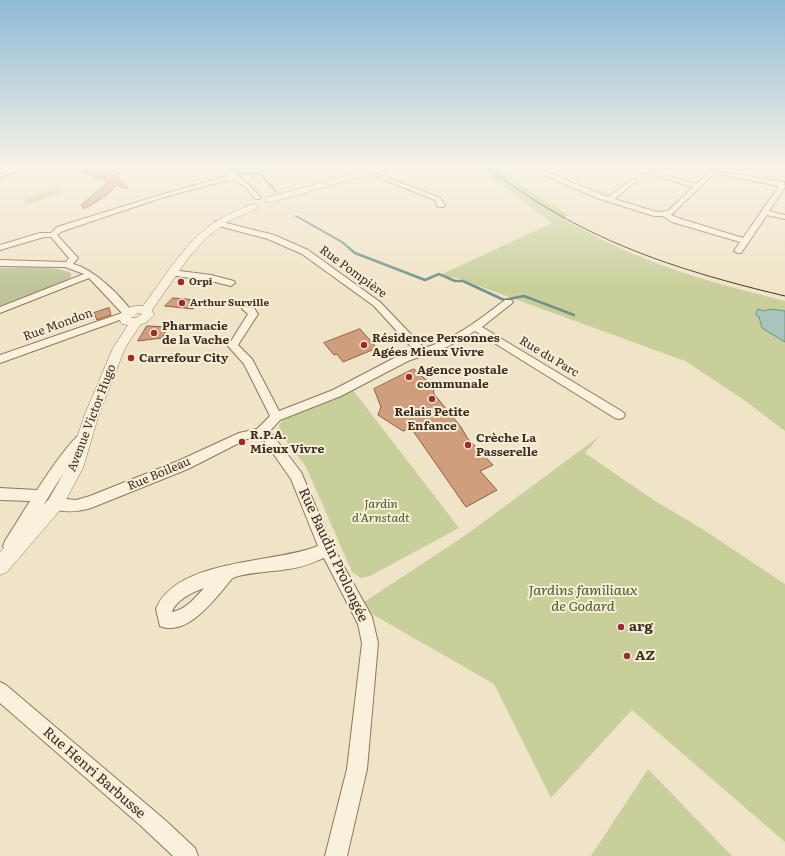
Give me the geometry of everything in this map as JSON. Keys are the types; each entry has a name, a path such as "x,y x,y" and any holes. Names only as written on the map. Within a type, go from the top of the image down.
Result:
{"street":[{"path":"53,235 60,229 127,208"},
{"path":"231,283 211,278 172,273 192,244 218,223 245,208"},
{"path":"636,208 657,214 670,213 675,208"},
{"path":"738,251 768,208"},
{"path":"765,212 785,217"},
{"path":"666,214 675,220 745,241"},
{"name":"Rue Pompière","path":"218,223 271,237 305,252 377,304 422,352"},
{"path":"0,248 43,234 53,235 74,258 68,265"},
{"path":"0,263 68,265 84,270 130,317"},
{"name":"Avenue Victor Hugo","path":"5,561 48,500 75,468 92,414 130,317 143,320 148,316 146,310 172,273"},
{"path":"0,310 90,275"},
{"path":"260,433 276,417 337,393 404,358 448,344 475,327 508,302"},
{"path":"247,309 251,310 253,314 233,346 248,362 276,417"},
{"name":"Rue Mondon","path":"0,359 130,317"},
{"name":"Rue du Parc","path":"475,327 619,415"},
{"name":"Rue Boileau","path":"0,494 48,500 76,506 91,502 183,465 242,436 251,433 260,433"},
{"name":"Rue Baudin Prolongée","path":"260,433 267,436 296,476 328,550 366,622 370,642 357,769 336,856"},
{"path":"228,573 255,566 298,560 328,550"},
{"name":"Rue Henri Barbusse","path":"0,690 54,739 147,818 187,856"}],"green space":[{"path":"532,208 557,208 568,215 563,219 598,238 634,254 690,275 785,301 785,431 744,400 685,361 457,278 438,276 552,223"},
{"path":"0,268 65,270 71,273 71,277 64,282 0,307"},
{"name":"Jardin d'Arnstadt","path":"353,390 459,528 370,576 361,578 352,572 306,467 280,433 279,425 283,420 292,415"},
{"name":"Jardins familiaux de Godard","path":"600,436 585,453 655,501 704,530 785,584 785,842 632,710 551,798 494,684 358,606 463,537"},
{"path":"648,769 732,856 591,856"}],"water":[{"path":"758,309 764,311 770,309 785,311 785,342 762,328 759,317 756,315"}],"building":[{"name":"Arthur Surville","path":"173,298 199,301 193,309 165,306"},
{"path":"109,308 111,315 97,320 94,313"},
{"name":"Pharmacie de la Vache","path":"147,326 168,327 162,338 138,341"},
{"name":"Résidence Personnes Agées Mieux Vivre","path":"360,329 377,348 343,362 337,354 334,355 324,343"},
{"path":"414,369 433,386 434,394 461,427 468,439 493,465 480,471 497,490 466,507 411,428 403,431 378,415 381,407 374,389"}],"waterway":[{"path":"296,216 342,242 350,249"},
{"path":"349,248 355,253 425,280 439,274 455,281 463,281 504,300 524,296 574,315"}],"tram line":[{"path":"547,208 581,227 609,240 666,263 725,281 785,296"}],"place":[{"name":"Orpi","path":"181,282"},
{"name":"Arthur Surville","path":"182,303"},
{"name":"Pharmacie de la Vache","path":"154,333"},
{"name":"Résidence Personnes Agées Mieux Vivre","path":"364,345"},
{"name":"Carrefour City","path":"131,358"},
{"name":"Agence postale communale","path":"409,377"},
{"name":"Relais Petite Enfance","path":"432,399"},
{"name":"R.P.A. Mieux Vivre","path":"242,442"},
{"name":"Crèche La Passerelle","path":"468,445"},
{"name":"arg","path":"621,627"},
{"name":"AZ","path":"627,656"}]}
